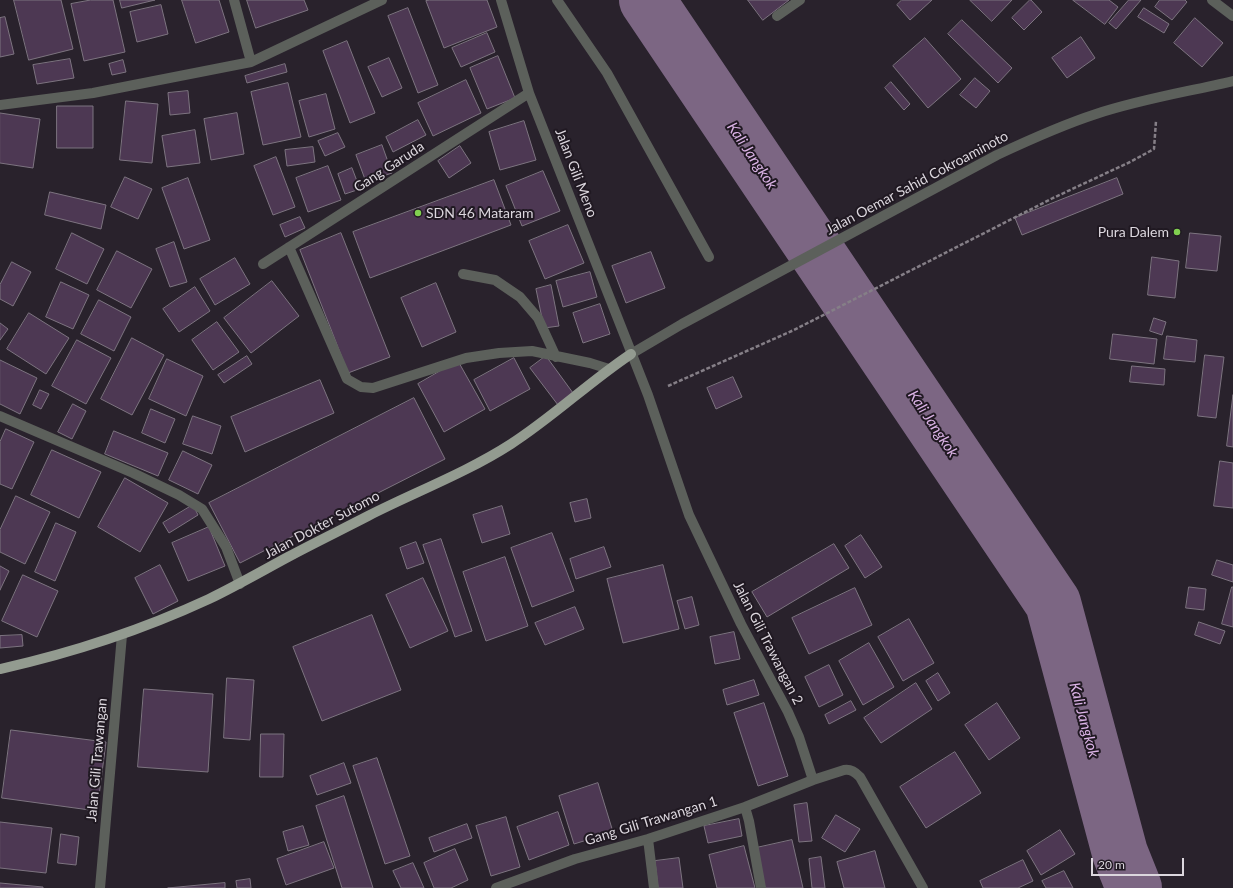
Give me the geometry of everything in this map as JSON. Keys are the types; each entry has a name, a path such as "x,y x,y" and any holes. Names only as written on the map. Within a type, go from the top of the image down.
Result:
{"main road":[{"name":"Jalan Dokter Sutomo","path":"0,669 60,655 122,635 173,615 240,584 288,557 373,513 488,458 533,430 608,369 631,354"}],"street":[{"path":"234,0 251,62"},
{"path":"0,105 93,93 251,62 382,0"},
{"name":"Jalan Gili Meno","path":"501,0 530,93 631,354"},
{"path":"557,0 607,73 709,257"},
{"path":"777,16 800,0"},
{"path":"1212,0 1233,16"},
{"name":"Jalan Oemar Sahid Cokroaminoto","path":"631,354 682,324 997,155 1041,134 1096,114 1157,98 1233,81"},
{"name":"Gang Garuda","path":"263,264 530,93"},
{"path":"289,247 347,379 361,387 374,388 466,358 499,353 532,351 590,363 608,369"},
{"path":"463,274 495,280 520,297 538,318 556,357"},
{"name":"Jalan Gili Trawangan 2","path":"631,354 648,395 689,515 741,624 790,718 799,738 813,780"},
{"path":"0,416 133,473 179,495 202,509 226,547 240,584"},
{"name":"Jalan Gili Trawangan","path":"100,888 122,635"},
{"path":"813,780 844,770 849,770 856,773 923,888"},
{"name":"Gang Gili Trawangan 1","path":"496,888 518,884 575,859 648,839 745,807 813,780"},
{"path":"745,807 749,821 761,888"},
{"path":"648,839 654,888"}],"path":[{"path":"648,395 794,330 1053,198 1130,162 1154,148 1157,98"}],"building":[{"path":"14,0 61,0 73,49 29,60"},
{"path":"91,0 113,0 125,52 84,61 71,4"},
{"path":"120,0 155,0 122,8"},
{"path":"182,0 219,0 229,32 196,43"},
{"path":"247,0 304,0 308,10 256,28"},
{"path":"487,0 497,27 444,48 426,1"},
{"path":"748,0 789,0 763,20"},
{"path":"902,0 932,0 910,20 897,5"},
{"path":"970,0 1012,0 992,21"},
{"path":"1030,0 1042,12 1024,30 1012,18"},
{"path":"1073,0 1109,0 1118,7 1105,24"},
{"path":"1129,0 1141,0 1116,29 1109,23"},
{"path":"1160,0 1185,0 1187,2 1172,20 1155,7"},
{"path":"161,5 168,34 137,42 130,12"},
{"path":"408,8 438,85 418,93 388,16"},
{"path":"1144,8 1169,24 1164,33 1138,17"},
{"path":"5,17 14,54 0,57 0,18"},
{"path":"1195,18 1223,43 1202,67 1174,43"},
{"path":"962,20 1012,68 998,83 948,34"},
{"path":"487,33 495,52 461,67 452,48"},
{"path":"1081,37 1095,58 1067,78 1052,58"},
{"path":"925,38 961,79 928,108 893,66"},
{"path":"347,41 375,113 350,123 323,51"},
{"path":"498,56 515,98 487,109 470,68"},
{"path":"389,58 402,88 382,97 368,67"},
{"path":"70,59 74,78 37,84 33,65"},
{"path":"123,60 126,72 112,75 109,64"},
{"path":"285,64 287,72 247,83 245,76"},
{"path":"975,78 990,91 976,108 960,95"},
{"path":"466,80 481,113 433,136 418,103"},
{"path":"891,82 910,104 904,110 885,88"},
{"path":"288,83 301,137 263,145 251,92"},
{"path":"188,91 190,113 170,115 168,93"},
{"path":"326,94 335,129 309,137 299,101"},
{"path":"126,101 158,104 152,163 120,160"},
{"path":"57,106 93,106 93,148 57,148"},
{"path":"0,113 40,119 33,168 0,163"},
{"path":"237,113 244,154 211,160 204,119"},
{"path":"418,120 426,135 393,152 386,137"},
{"path":"524,121 536,160 500,170 489,132"},
{"path":"195,130 200,163 167,167 162,136"},
{"path":"338,133 345,147 325,156 318,141"},
{"path":"382,145 392,173 366,182 356,155"},
{"path":"460,146 471,163 449,178 438,161"},
{"path":"313,147 315,162 287,166 285,150"},
{"path":"276,157 295,207 273,215 254,166"},
{"path":"328,166 341,200 308,212 296,178"},
{"path":"352,168 360,189 345,194 338,174"},
{"path":"543,171 560,211 522,226 506,186"},
{"path":"125,177 152,189 138,219 111,207"},
{"path":"188,178 210,240 184,249 162,188"},
{"path":"1117,178 1123,194 1022,235 1015,218"},
{"path":"494,180 511,225 370,278 353,232"},
{"path":"50,192 106,205 101,229 45,215"},
{"path":"300,217 305,228 285,237 280,225"},
{"path":"568,225 584,263 545,279 529,241"},
{"path":"72,233 104,249 87,284 56,269"},
{"path":"341,233 390,357 348,373 300,250"},
{"path":"1190,233 1221,236 1217,271 1186,268"},
{"path":"174,242 187,282 170,287 156,249"},
{"path":"117,251 152,269 131,308 97,290"},
{"path":"651,252 665,288 626,303 612,266"},
{"path":"1152,257 1179,261 1175,298 1148,295"},
{"path":"235,258 250,284 215,305 200,279"},
{"path":"12,262 31,272 13,306 0,299 0,285"},
{"path":"590,272 597,297 563,307 556,281"},
{"path":"272,281 299,316 251,353 224,318"},
{"path":"61,282 89,295 73,329 46,317"},
{"path":"436,283 456,332 422,347 401,298"},
{"path":"551,285 559,326 544,328 536,289"},
{"path":"195,287 210,311 179,332 163,309"},
{"path":"99,300 131,317 114,351 81,334"},
{"path":"600,304 610,334 583,343 573,313"},
{"path":"29,313 69,338 46,374 7,349"},
{"path":"1154,318 1166,322 1162,335 1150,331"},
{"path":"217,322 239,352 213,370 192,340"},
{"path":"0,323 8,329 0,340"},
{"path":"1113,334 1157,339 1154,364 1110,359"},
{"path":"1167,336 1197,340 1195,362 1164,359"},
{"path":"132,338 164,355 132,415 101,399"},
{"path":"77,340 111,358 86,404 52,386"},
{"path":"1205,355 1224,357 1216,418 1198,416"},
{"path":"247,356 252,364 224,383 218,375"},
{"path":"546,356 573,393 558,405 530,368"},
{"path":"514,358 530,389 490,411 474,380"},
{"path":"167,359 203,376 186,416 149,399"},
{"path":"0,360 37,378 20,414 0,404"},
{"path":"458,361 485,409 444,432 418,384"},
{"path":"1132,366 1165,369 1164,385 1130,382"},
{"path":"733,377 742,397 716,409 707,388"},
{"path":"320,380 334,413 245,452 231,417"},
{"path":"40,390 49,394 41,409 33,405"},
{"path":"1233,395 1233,447 1227,446"},
{"path":"414,398 445,459 240,563 209,503"},
{"path":"73,404 86,411 72,439 58,432"},
{"path":"151,409 175,419 165,443 142,433"},
{"path":"193,416 221,426 212,454 183,444"},
{"path":"6,429 34,442 12,489 0,484 0,442"},
{"path":"114,431 168,453 158,476 105,454"},
{"path":"52,450 101,472 79,518 31,495"},
{"path":"183,451 212,465 198,494 169,480"},
{"path":"1220,461 1233,463 1233,508 1214,506"},
{"path":"125,478 168,503 140,552 98,527"},
{"path":"16,496 50,512 25,564 0,552 0,530"},
{"path":"587,499 591,518 575,522 570,503"},
{"path":"193,505 198,515 169,533 163,523"},
{"path":"502,506 510,534 482,543 473,515"},
{"path":"56,523 76,532 55,581 35,572"},
{"path":"209,527 225,566 188,581 172,543"},
{"path":"552,533 574,591 532,607 511,548"},
{"path":"861,535 882,567 865,578 845,546"},
{"path":"441,539 472,631 455,637 423,545"},
{"path":"416,542 424,563 407,569 400,548"},
{"path":"834,544 849,568 767,617 752,592"},
{"path":"604,547 611,567 576,579 570,559"},
{"path":"505,557 528,626 486,641 463,572"},
{"path":"1217,560 1233,565 1233,582 1212,575"},
{"path":"160,565 178,601 153,614 135,578"},
{"path":"663,565 679,629 623,643 607,579"},
{"path":"0,566 9,571 0,590"},
{"path":"23,575 58,591 37,637 2,621"},
{"path":"423,578 448,631 410,648 386,595"},
{"path":"1189,587 1206,589 1204,610 1186,608"},
{"path":"1233,587 1233,627 1222,624"},
{"path":"855,588 872,625 809,654 792,618"},
{"path":"692,597 699,625 685,629 677,601"},
{"path":"575,607 584,629 545,645 535,623"},
{"path":"372,615 401,690 322,721 293,647"},
{"path":"909,619 934,663 903,681 878,637"},
{"path":"1199,622 1225,631 1220,644 1195,635"},
{"path":"734,632 740,659 715,664 710,637"},
{"path":"22,635 23,646 0,648 0,636"},
{"path":"869,643 894,687 863,705 839,661"},
{"path":"829,665 843,695 819,707 805,677"},
{"path":"938,673 950,693 938,701 926,681"},
{"path":"227,678 254,680 250,740 224,738"},
{"path":"754,680 759,695 727,705 723,690"},
{"path":"916,683 932,709 881,743 864,718"},
{"path":"144,689 213,694 208,772 138,767"},
{"path":"851,701 856,710 829,724 825,715"},
{"path":"764,703 788,776 758,786 734,713"},
{"path":"997,703 1020,738 989,760 965,725"},
{"path":"11,730 106,742 97,811 2,798"},
{"path":"261,734 284,734 283,777 260,777"},
{"path":"955,752 981,793 926,828 900,787"},
{"path":"377,758 410,856 385,864 353,766"},
{"path":"344,763 351,783 317,795 310,776"},
{"path":"598,783 613,832 574,844 559,796"},
{"path":"344,796 373,888 342,888 316,806"},
{"path":"807,803 812,841 799,842 794,805"},
{"path":"558,812 569,845 529,860 517,827"},
{"path":"836,815 860,829 845,852 822,838"},
{"path":"506,817 520,867 491,876 476,826"},
{"path":"739,819 742,836 708,843 704,826"},
{"path":"0,822 52,828 46,873 0,868"},
{"path":"467,824 472,838 434,852 429,838"},
{"path":"303,826 309,845 288,851 283,832"},
{"path":"1060,830 1075,854 1041,875 1027,851"},
{"path":"61,834 79,837 76,865 58,863"},
{"path":"792,840 803,888 765,888 756,848"},
{"path":"324,842 334,868 286,885 277,859"},
{"path":"744,846 755,888 717,888 709,855"},
{"path":"455,849 468,880 451,888 434,888 424,863"},
{"path":"875,851 885,888 844,888 837,862"},
{"path":"821,857 825,888 812,888 809,859"},
{"path":"679,858 683,888 658,888 655,861"},
{"path":"1023,860 1033,881 1018,888 983,888 980,881"},
{"path":"413,863 424,888 401,888 393,871"},
{"path":"1064,871 1073,888 1046,888 1042,881"},
{"path":"250,879 251,888 237,888 236,881"},
{"path":"0,883 43,887 43,888 0,888"},
{"path":"225,883 225,888 168,888"}],"waterway":[{"name":"Kali Jangkok","path":"647,0 1053,603 1120,853 1134,888"}],"place":[{"name":"SDN 46 Mataram","path":"418,213"},
{"name":"Pura Dalem","path":"1177,232"}]}
